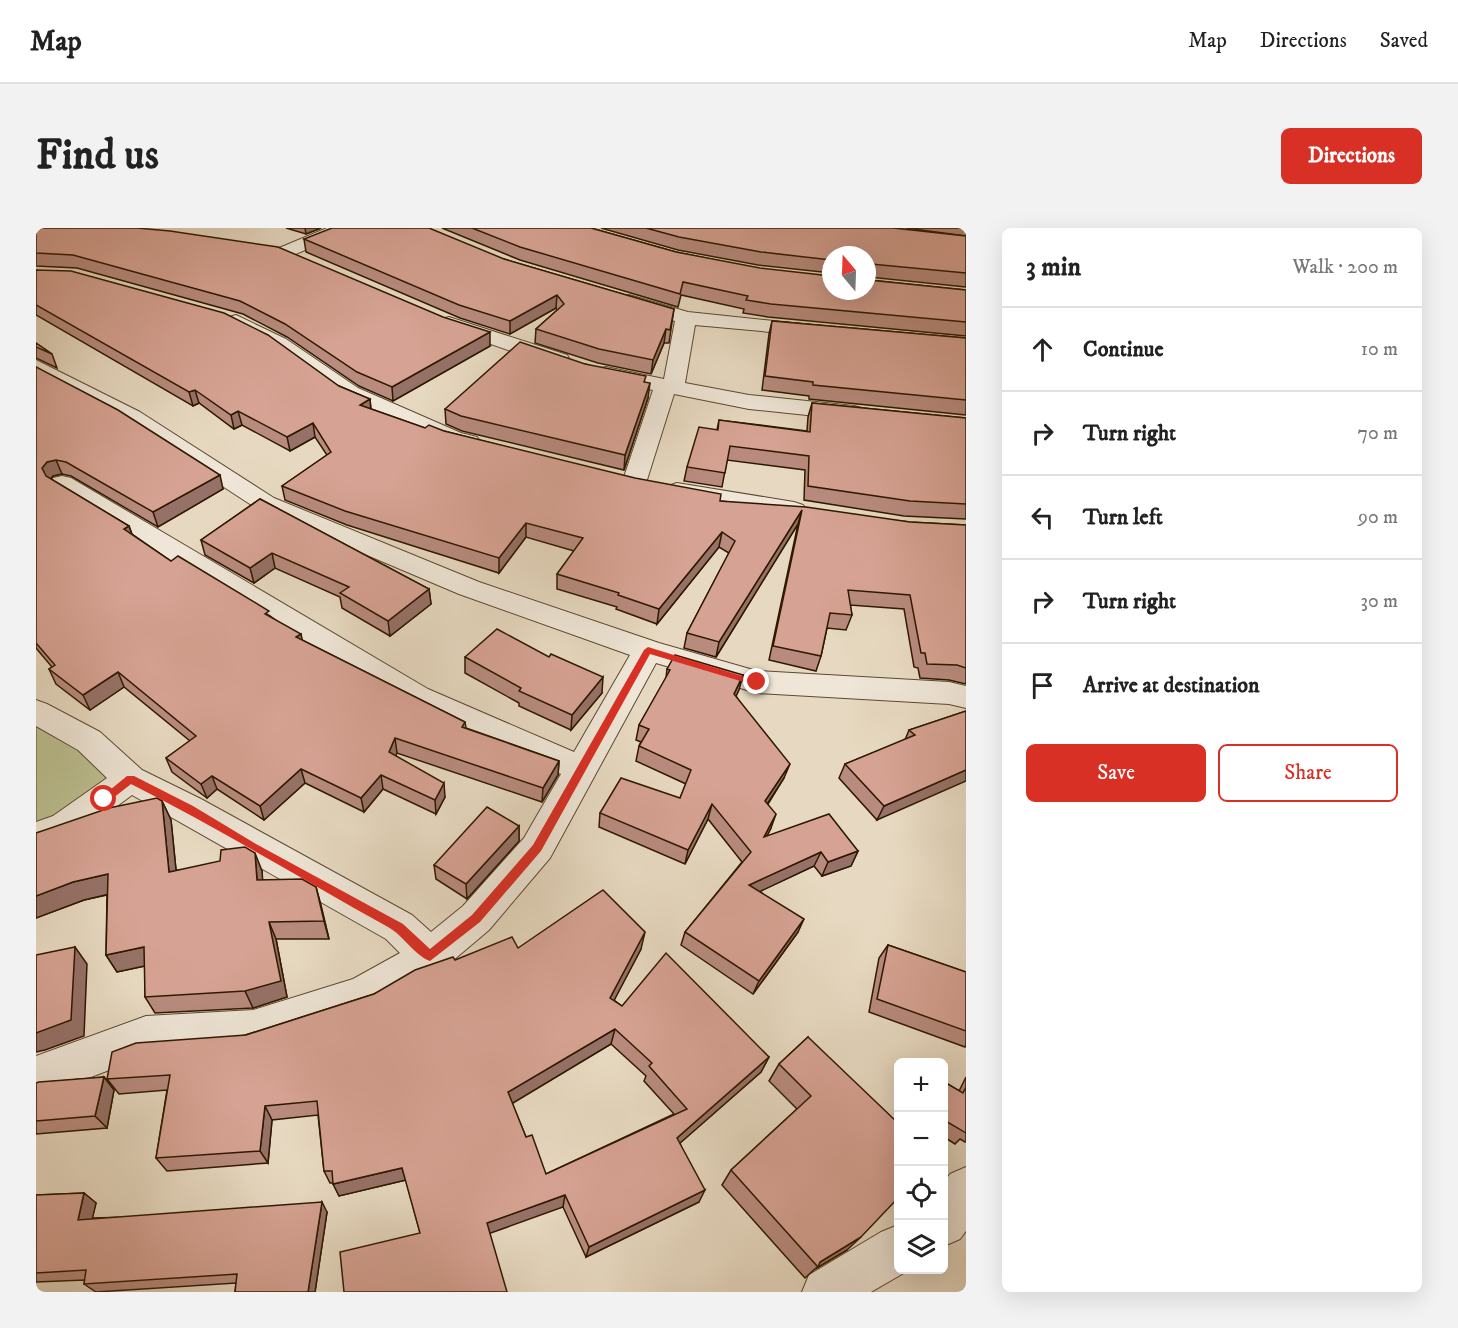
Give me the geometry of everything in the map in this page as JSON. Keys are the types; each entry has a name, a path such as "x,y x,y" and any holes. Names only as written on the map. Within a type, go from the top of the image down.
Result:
{"street":[{"path":"285,252 342,228"},
{"path":"263,248 285,252 306,261"},
{"path":"610,295 686,318 836,332"},
{"path":"213,315 235,320 279,343 350,393 453,438 487,446"},
{"path":"431,315 592,370 749,402 875,415"},
{"path":"686,318 669,387 622,480 696,495 812,512"},
{"path":"36,366 132,417 265,502 469,588 648,650 757,682 949,693 966,697"},
{"path":"62,483 417,698 581,769"},
{"path":"36,1077 146,1036 253,1029 363,995 430,956 476,918 537,848 648,650"},
{"path":"36,712 89,741 130,779 189,809 399,927 430,956"},
{"path":"36,837 65,826 130,779"},
{"path":"946,1220 966,1190"},
{"path":"826,1292 894,1251"}],"green space":[{"path":"36,712 130,779 36,837"}],"building":[{"path":"36,228 137,228 278,247 443,317 490,332 392,387 357,372 285,324 240,301 73,255 36,253"},
{"path":"332,228 429,228 504,259 674,309 670,330 666,329 653,360 599,349 536,329 564,304 557,295 510,321 459,305 304,239"},
{"path":"472,228 591,228 676,252 760,268 822,275 822,300 876,300 876,281 966,290 966,322 771,304 746,300 748,296 683,282 680,294 520,247"},
{"path":"646,228 893,228 966,236 966,273 876,264 876,246 822,246 822,259 761,252 679,237"},
{"path":"36,270 71,271 224,313 268,335 339,386 370,399 360,405 425,428 429,425 444,431 635,478 721,494 720,501 806,507 910,522 966,525 966,668 957,665 927,664 925,653 921,653 910,595 848,590 852,615 830,613 821,656 773,646 802,510 719,642 687,633 735,541 722,532 659,609 618,595 619,593 557,574 583,538 526,523 499,558 345,511 282,486 331,452 313,423 287,437 238,411 231,415 195,390 189,392 36,305"},
{"path":"772,321 966,338 966,400 813,385 813,382 765,376"},
{"path":"520,342 585,364 646,376 644,382 650,383 625,455 461,416 445,409"},
{"path":"36,343 52,354 36,347"},
{"path":"36,367 118,410 220,475 153,512 66,462 56,460 47,462 42,468 46,476 129,526 124,529 171,561 178,556 269,611 265,614 301,634 296,637 465,722 462,727 559,761 543,788 395,738 389,752 444,783 435,800 381,775 361,798 301,769 260,806 212,776 201,784 166,758 196,736 118,672 83,695 49,669 55,665 36,643"},
{"path":"812,403 966,418 966,504 910,501 808,486 809,456 730,446 725,473 687,467 699,427 718,430 719,420 810,432"},
{"path":"260,499 429,589 388,621 340,593 349,587 272,553 250,568 201,540"},
{"path":"497,629 549,657 551,654 603,677 572,715 519,691 521,688 465,657"},
{"path":"675,655 743,675 734,694 790,764 765,801 776,814 764,837 829,814 858,851 828,862 821,852 749,885 804,919 759,981 685,932 751,852 712,804 688,850 600,813 621,778 680,798 691,770 639,746 649,729 639,725 670,670 667,669"},
{"path":"966,711 966,770 884,806 845,764 915,735 909,730"},
{"path":"157,798 162,801 169,872 220,861 221,850 245,847 255,853 257,880 302,879 316,887 324,921 269,922 281,981 245,991 145,997 144,947 106,955 108,874 73,882 36,896 36,833 109,808"},
{"path":"487,807 519,826 466,884 434,865"},
{"path":"603,890 645,932 610,998 622,1006 666,953 769,1057 677,1138 705,1190 589,1247 565,1195 487,1223 507,1292 344,1292 340,1252 420,1233 402,1168 333,1184 332,1171 324,1171 317,1101 265,1106 260,1151 156,1158 170,1075 107,1079 112,1052 136,1043 246,1035 374,994 415,970 453,957 455,960 512,937 518,948","holes":["615,1029 652,1063 649,1066 687,1109 546,1174 532,1135 526,1137 508,1092"]},
{"path":"888,945 966,972 966,1031 877,999"},
{"path":"75,947 71,1020 36,1033 36,955"},
{"path":"808,1037 894,1119 894,1202 861,1237 820,1262 818,1267 731,1170 811,1096 779,1064"},
{"path":"104,1077 95,1116 36,1121 36,1083"},
{"path":"948,1084 963,1093 966,1087 966,1133 948,1122"},
{"path":"84,1193 78,1220 322,1202 308,1292 235,1292 237,1274 84,1284 86,1270 36,1273 36,1195"}],"route":[{"path":"104,799 130,779 189,809 399,927 430,956 476,918 537,848 648,650 757,682"}]}
